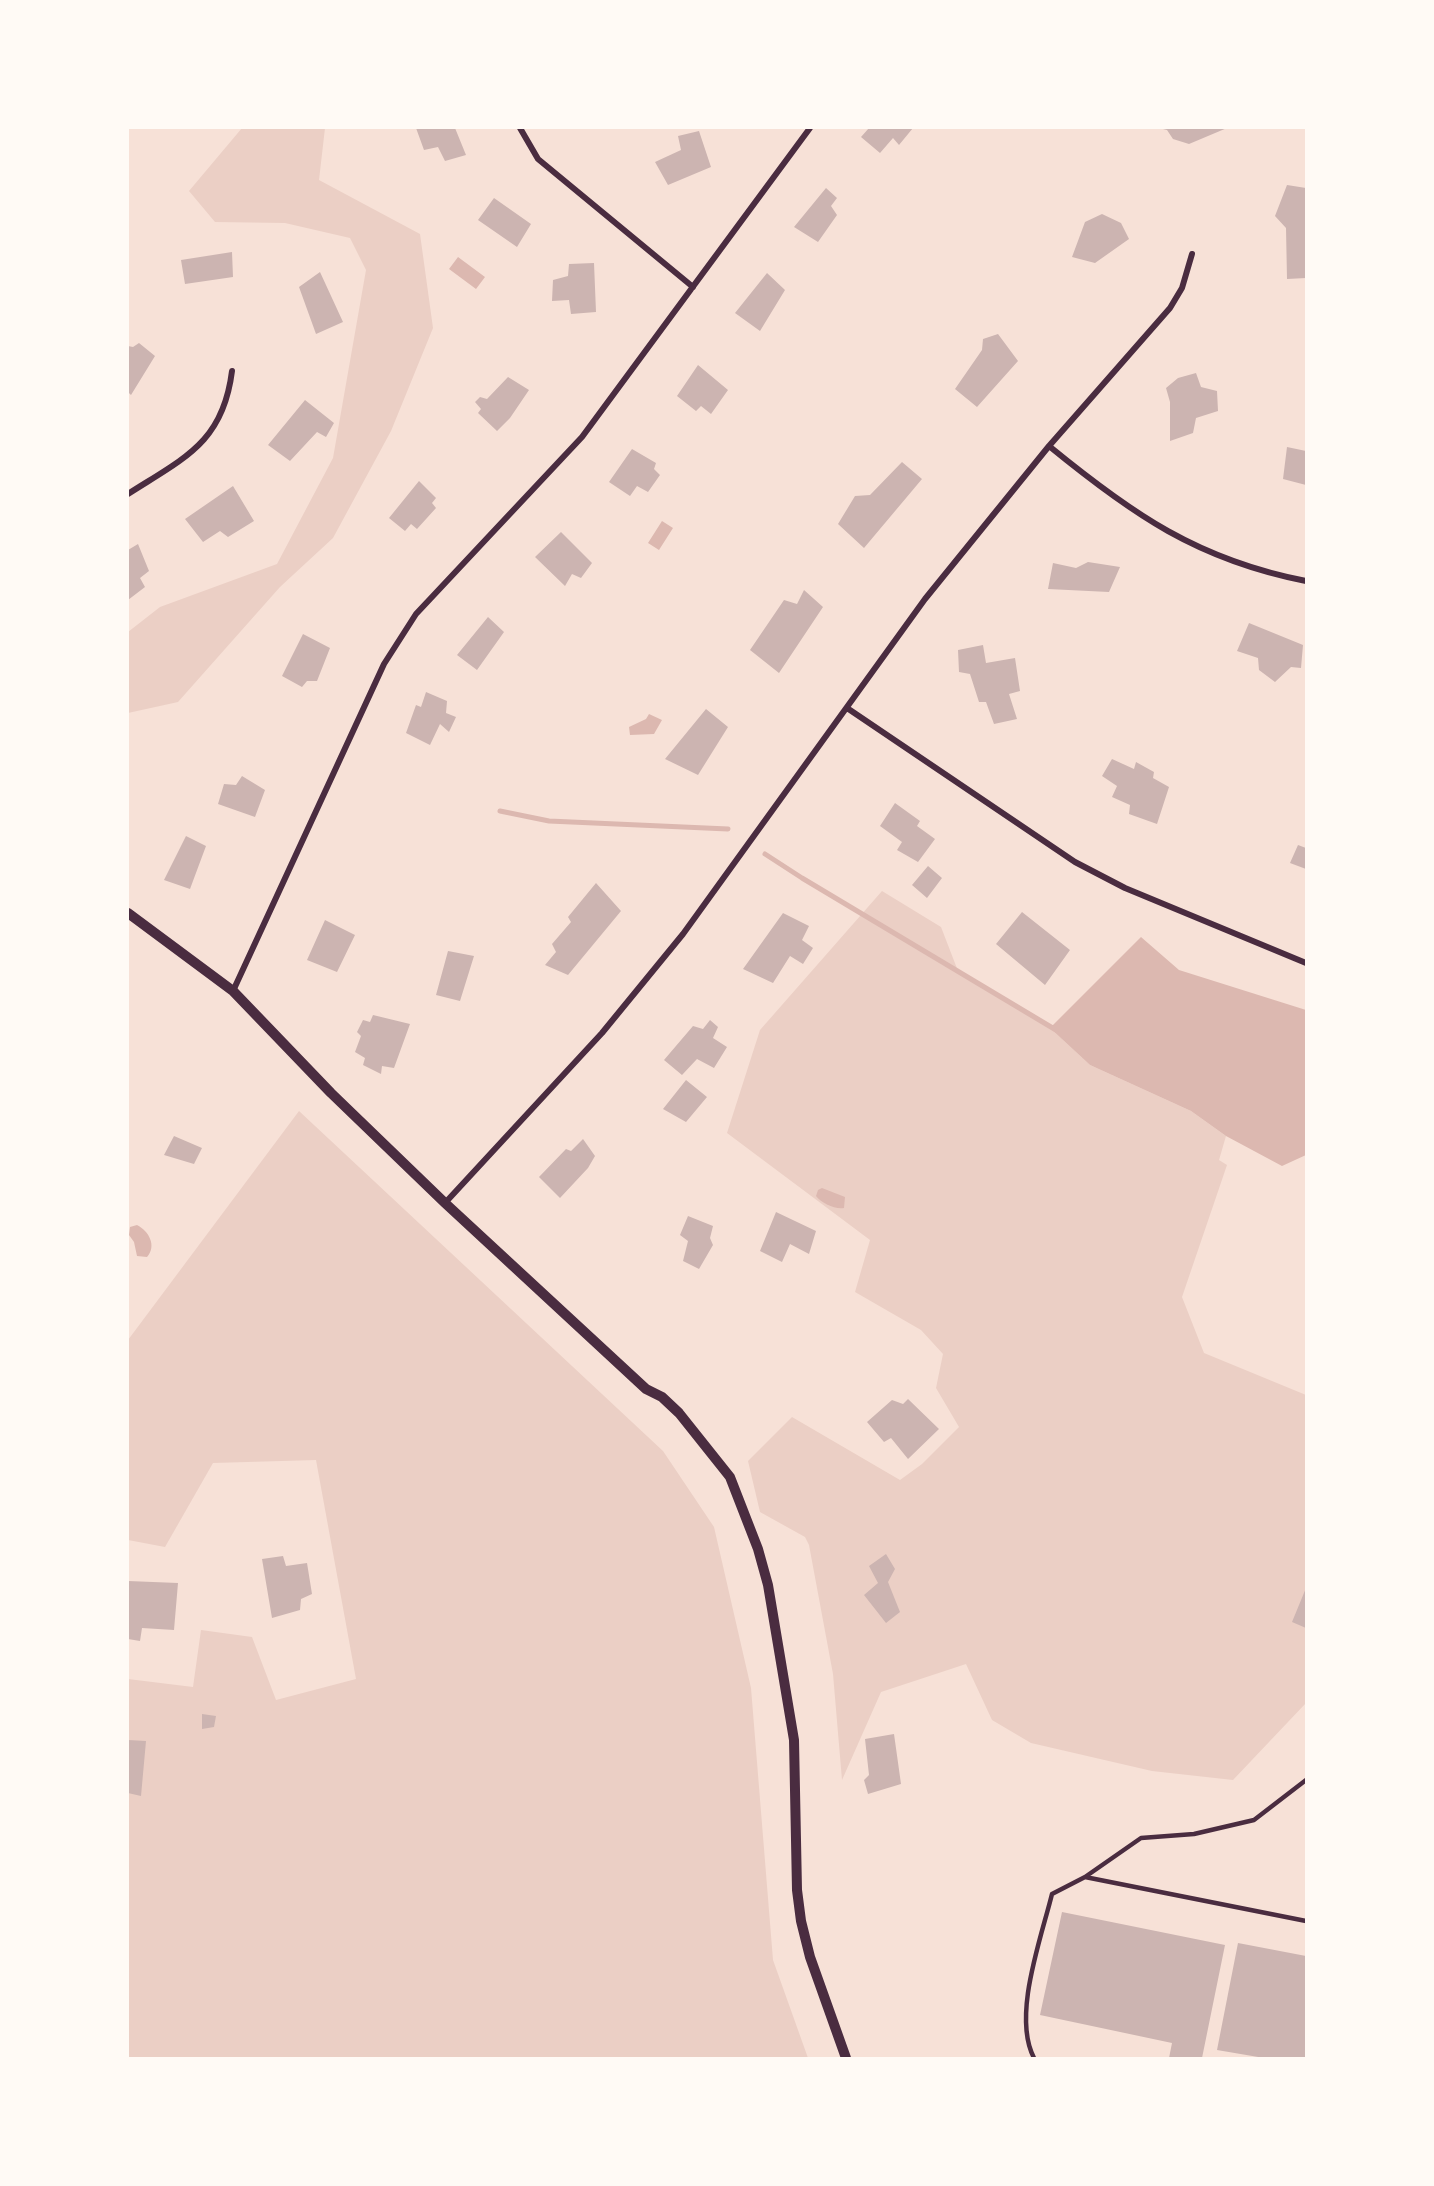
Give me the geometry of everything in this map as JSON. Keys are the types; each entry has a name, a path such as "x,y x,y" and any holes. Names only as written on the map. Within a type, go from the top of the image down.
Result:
{"street":[{"path":"520,128 538,159 693,287"},
{"path":"233,991 384,664 416,614 582,437 810,128"},
{"path":"445,1203 602,1033 683,934 925,599 1049,446 1170,308 1182,288 1192,254"},
{"path":"128,494 192,453 215,428 229,395 232,370"},
{"path":"1049,446 1110,496 1174,536 1231,561 1306,581"},
{"path":"847,708 1075,862 1125,888 1306,963"},
{"path":"129,917 233,991 331,1093 445,1203 646,1389 662,1397 679,1413 730,1477 758,1549 768,1585 788,1700 794,1740 797,1890 801,1921 810,1957 846,2058"}],"lane":[{"path":"1034,2058 1027,2046 1026,2002 1052,1894 1085,1877 1141,1838 1194,1834 1254,1820 1306,1780"},
{"path":"1085,1877 1306,1921"}],"shaded area":[{"path":"242,128 325,128 319,180 420,234 433,328 391,431 333,538 280,587 178,702 128,713 128,632 160,607 277,564 333,458 366,270 350,238 285,223 215,222 189,191"},
{"path":"458,257 485,277 476,289 449,269"},
{"path":"662,521 673,528 659,550 648,543"},
{"path":"649,714 662,720 654,734 630,735 629,727 646,719"},
{"path":"882,891 941,927 958,971 1050,1028 1090,1065 1191,1111 1226,1136 1219,1160 1227,1165 1182,1297 1204,1353 1306,1395 1306,1703 1233,1780 1152,1771 1031,1743 992,1720 966,1664 881,1692 842,1780 833,1674 809,1545 805,1537 760,1512 748,1461 792,1417 900,1480 922,1464 959,1427 936,1388 943,1354 921,1330 855,1292 870,1240 727,1133 760,1030"},
{"path":"1141,937 1179,970 1306,1010 1306,1155 1282,1166 1226,1136 1191,1111 1090,1065 1050,1028"},
{"path":"299,1111 663,1451 714,1527 751,1688 773,1960 808,2058 128,2058 128,1679 193,1687 201,1630 252,1637 276,1700 356,1679 316,1460 213,1463 165,1547 128,1540 128,1340"},
{"path":"822,1188 845,1197 844,1208 833,1207 818,1199 816,1196 818,1190"},
{"path":"137,1225 150,1239 151,1248 147,1257 137,1256 134,1242 129,1235 130,1227"}],"building":[{"path":"416,128 455,128 466,155 445,161 438,147 424,150"},
{"path":"869,128 913,128 899,145 893,138 880,153 861,137"},
{"path":"1159,128 1227,128 1189,144 1173,139 1167,130"},
{"path":"699,131 711,167 668,185 655,162 681,150 678,136"},
{"path":"1287,185 1306,188 1306,278 1287,279 1286,228 1275,216"},
{"path":"826,188 837,198 831,206 837,215 818,242 794,227"},
{"path":"494,198 531,224 517,247 478,220"},
{"path":"1102,214 1121,223 1129,239 1095,263 1072,257 1085,222"},
{"path":"232,252 233,277 185,284 181,260"},
{"path":"594,263 596,312 571,314 569,300 552,301 553,280 568,276 569,264"},
{"path":"320,272 343,322 316,334 299,287"},
{"path":"767,273 785,290 760,331 735,313"},
{"path":"998,334 1018,361 977,407 955,389 982,350 983,339"},
{"path":"139,343 155,356 131,395 128,392 128,346 133,347"},
{"path":"698,365 728,390 711,414 701,406 696,411 677,396"},
{"path":"1196,373 1201,387 1217,391 1218,411 1196,418 1193,433 1170,441 1170,402 1166,388 1178,378"},
{"path":"508,377 529,390 510,418 497,431 478,413 481,409 475,402 480,397 487,399"},
{"path":"305,400 334,423 326,437 317,432 290,461 268,445"},
{"path":"1287,447 1306,451 1306,485 1283,479"},
{"path":"632,449 656,463 654,469 660,475 648,492 637,486 630,496 609,482"},
{"path":"902,462 922,479 864,548 838,524 855,496 870,495"},
{"path":"419,481 436,498 432,503 436,508 417,529 411,524 405,531 389,518"},
{"path":"233,486 254,521 228,537 220,531 203,542 185,519"},
{"path":"561,532 592,563 581,578 572,574 565,586 535,557"},
{"path":"138,544 149,571 140,578 145,587 128,600 128,550"},
{"path":"1088,562 1120,567 1109,592 1048,589 1053,563 1076,568"},
{"path":"804,590 823,607 779,673 750,650 784,600 797,604"},
{"path":"488,617 504,632 477,670 457,655"},
{"path":"1249,623 1303,645 1301,668 1291,667 1275,682 1259,670 1258,658 1237,651"},
{"path":"303,634 330,648 317,681 307,681 302,687 282,676"},
{"path":"983,645 986,663 1015,658 1020,691 1009,694 1017,719 994,724 986,702 979,702 970,674 959,672 958,650"},
{"path":"426,692 447,701 446,713 456,717 449,732 440,724 430,745 406,733 416,705 421,707"},
{"path":"706,709 728,727 698,775 665,759"},
{"path":"1112,759 1134,769 1136,762 1154,772 1153,778 1169,787 1157,824 1129,814 1130,805 1112,797 1117,786 1102,776"},
{"path":"242,776 265,790 255,817 218,804 224,784 236,785"},
{"path":"895,803 920,821 917,826 935,839 918,862 897,850 902,842 880,826"},
{"path":"186,836 206,846 190,889 164,880"},
{"path":"1298,845 1306,848 1306,869 1290,863"},
{"path":"928,866 942,878 927,898 912,885"},
{"path":"596,883 621,911 568,975 545,965 556,952 552,944 571,922 568,917"},
{"path":"1022,912 1070,950 1045,985 996,944"},
{"path":"783,913 809,926 802,940 813,948 803,964 790,956 773,983 743,969"},
{"path":"325,920 355,935 337,972 307,960"},
{"path":"448,951 474,956 460,1001 436,995"},
{"path":"373,1015 410,1024 394,1068 382,1066 381,1074 363,1065 365,1058 355,1052 361,1036 357,1032 363,1020 370,1022"},
{"path":"710,1020 718,1027 713,1038 727,1047 714,1068 697,1059 682,1075 664,1060 693,1026 703,1029"},
{"path":"686,1080 707,1097 686,1122 663,1109"},
{"path":"174,1136 202,1148 194,1164 164,1155"},
{"path":"583,1139 595,1156 588,1168 560,1198 539,1177 566,1149 571,1151"},
{"path":"776,1212 816,1231 809,1254 790,1244 782,1262 760,1251"},
{"path":"688,1216 713,1226 710,1238 713,1245 699,1269 683,1261 688,1241 680,1235"},
{"path":"908,1399 939,1429 908,1459 891,1438 884,1442 867,1422 892,1400 903,1404"},
{"path":"886,1554 895,1569 888,1582 900,1612 886,1623 864,1595 878,1583 869,1566"},
{"path":"283,1556 286,1566 307,1563 312,1594 301,1599 300,1610 272,1618 262,1559"},
{"path":"128,1581 178,1583 174,1630 142,1628 140,1641 128,1639"},
{"path":"1306,1588 1306,1628 1292,1622"},
{"path":"202,1714 216,1716 214,1727 202,1729"},
{"path":"894,1734 901,1784 868,1794 864,1780 869,1775 865,1739"},
{"path":"128,1740 146,1741 141,1796 128,1793"},
{"path":"1062,1912 1225,1945 1202,2058 1169,2058 1172,2043 1040,2015"},
{"path":"1238,1943 1306,1956 1306,2058 1264,2058 1217,2050"}],"waterway":[{"path":"500,811 549,821 728,829"},
{"path":"765,854 1056,1030"}]}
